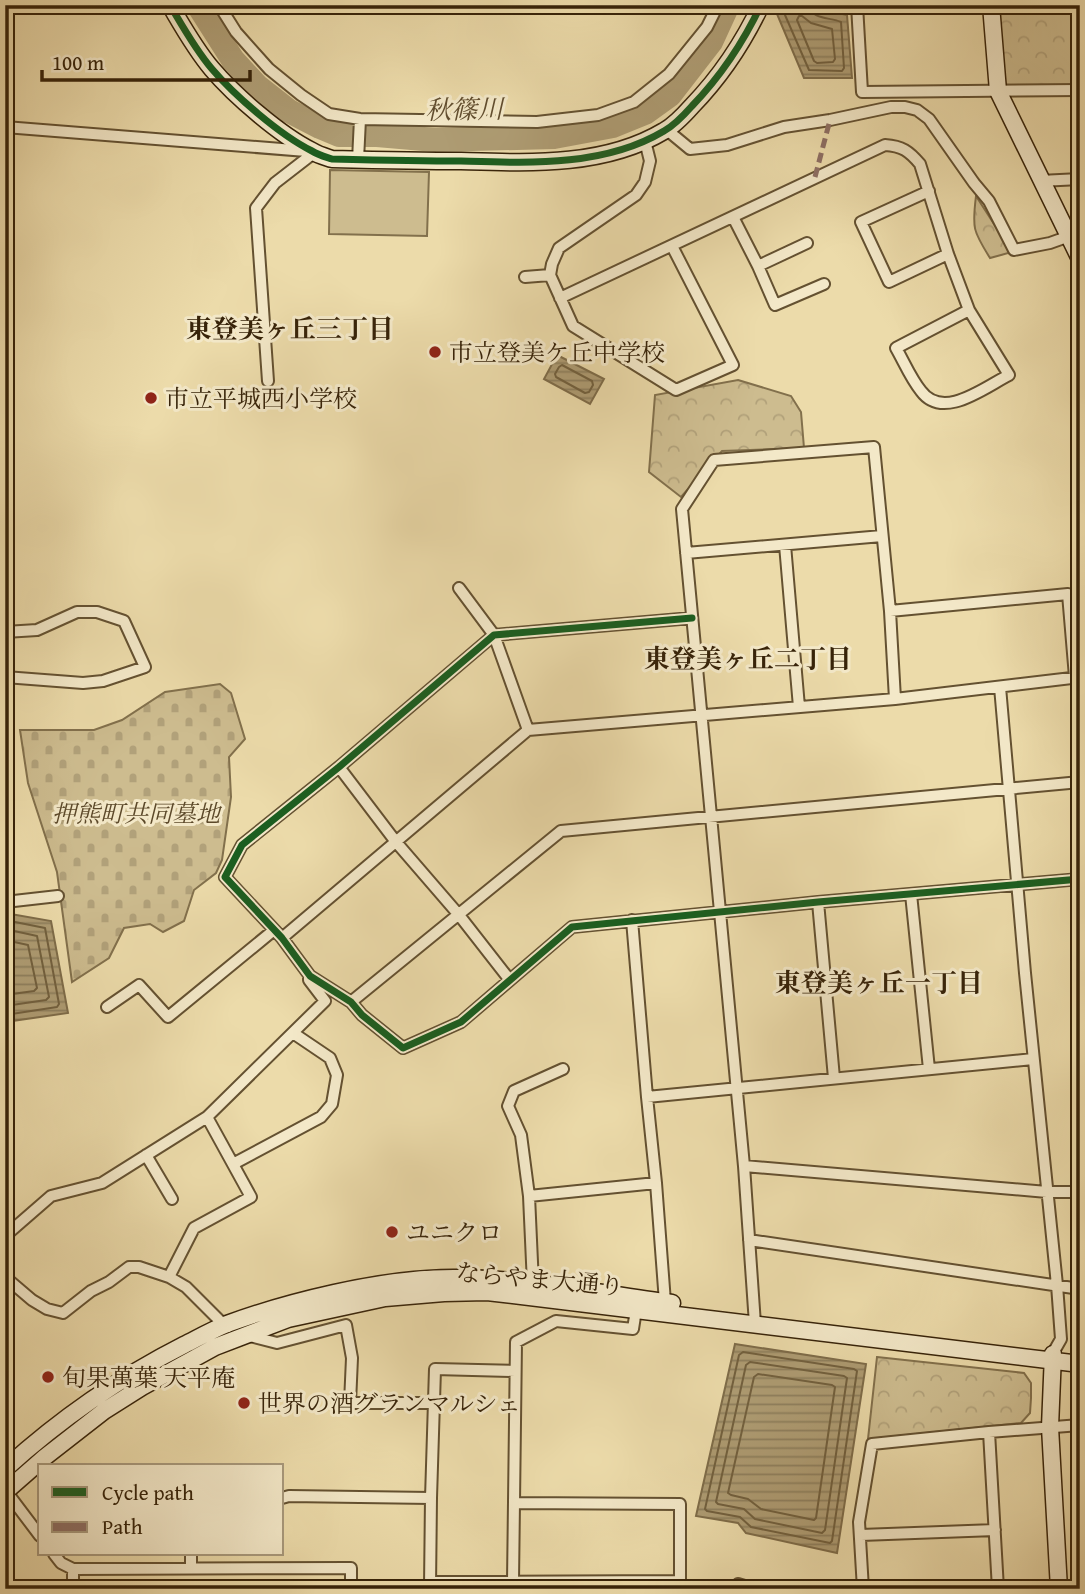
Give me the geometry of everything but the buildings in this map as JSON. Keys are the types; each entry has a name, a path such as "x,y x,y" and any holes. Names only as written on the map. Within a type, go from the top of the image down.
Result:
{"street":[{"path":"170,5 213,70 257,113 314,152 332,159 537,163 600,155 645,141 667,130 713,84 740,45 761,5"},
{"path":"219,5 236,32 269,69 329,114 360,119 537,122 598,116 634,102 669,74 707,27 718,5"},
{"path":"894,5 857,5 862,92 1080,90"},
{"path":"991,5 998,90 1080,259"},
{"path":"667,130 690,149 727,145 784,127 891,107 917,110 937,128 989,201 1014,250 1063,238"},
{"path":"358,160 360,119"},
{"path":"5,127 314,152"},
{"path":"645,141 649,160 645,183 636,195 559,248 550,275 573,326 676,390 733,365 672,246"},
{"path":"560,299 885,145 898,145 920,164 969,310 1009,375 957,402 936,403 922,393 896,348 969,310"},
{"path":"268,381 256,208 275,183 314,152"},
{"path":"1041,181 1080,179"},
{"path":"929,191 861,222 889,282 948,254"},
{"path":"733,217 775,305 824,284"},
{"path":"758,266 807,243"},
{"path":"525,276 550,275"},
{"path":"755,1319 737,1088 682,509 714,460 874,447 890,611 895,699"},
{"path":"686,553 882,537"},
{"path":"785,545 799,707"},
{"path":"459,588 494,635 528,730"},
{"path":"107,1007 139,985 168,1017 396,842 528,730 895,699 1077,677 1068,594 890,611"},
{"path":"5,632 37,630 76,612 97,612 124,621 145,667 103,681 83,683 5,677"},
{"path":"692,618 494,635 339,767 242,845 225,877 278,934 310,976 351,1002 362,1015 403,1048 461,1021 572,927 1080,879"},
{"path":"1000,687 1061,1339 1053,1357 1050,1427 1059,1589"},
{"path":"339,767 396,842 509,979"},
{"path":"351,1002 561,831 1080,782"},
{"path":"911,894 929,1069"},
{"path":"5,902 58,896"},
{"path":"818,902 834,1078"},
{"path":"632,920 656,1183 664,1307"},
{"path":"5,1236 51,1196 102,1183 207,1117 325,1001 309,980 310,976"},
{"path":"233,1164 321,1117 332,1104 337,1075 330,1058 293,1033"},
{"path":"647,1097 1033,1059"},
{"path":"533,1284 521,1135 509,1106 514,1091 563,1069"},
{"path":"169,1277 194,1228 251,1197 207,1117"},
{"path":"146,1155 172,1199"},
{"path":"744,1166 1047,1192 1080,1192"},
{"path":"528,1196 656,1183"},
{"path":"750,1240 1080,1289"},
{"path":"5,1277 32,1300 47,1309 63,1313 129,1267 139,1267 169,1277 186,1287 224,1325 246,1335 277,1343 346,1325 352,1358 349,1404 434,1403"},
{"path":"5,1469 77,1409 165,1355 224,1325 273,1308 317,1297 400,1282 461,1278 533,1284 664,1307 1053,1357 1080,1364"},
{"name":"ならやま大通り","path":"6,1492 45,1457 104,1411 215,1347 288,1319 385,1298 444,1293 487,1292 636,1310 664,1307"},
{"path":"513,1582 516,1342 556,1321 633,1329 636,1310"},
{"path":"1053,1357 1080,1354"},
{"path":"514,1503 680,1504 680,1581 513,1582 431,1586 435,1369 515,1371"},
{"path":"863,1589 859,1522 872,1444 1080,1425"},
{"path":"989,1432 998,1589"},
{"path":"6,1492 38,1533"},
{"path":"284,1497 431,1497"},
{"path":"861,1535 995,1530"},
{"path":"56,1556 61,1563 73,1569 351,1568 351,1589"},
{"path":"191,1556 191,1568"},
{"path":"73,1569 73,1589"},
{"path":"736,1589 738,1584 755,1589"}],"green space":[{"path":"1080,12 1080,86 1001,87 1000,13"},
{"path":"330,170 429,172 427,236 329,234"},
{"path":"976,196 1012,252 990,258 975,229"},
{"path":"738,380 791,396 801,412 804,448 722,451 681,497 649,472 655,395"},
{"name":"押熊町共同墓地","path":"220,684 231,693 245,739 229,757 231,797 222,860 216,873 194,890 184,921 163,932 150,924 124,928 109,958 72,982 57,872 28,783 20,730 94,730 122,720 165,692"},
{"path":"877,1357 1024,1373 1031,1383 1030,1413 1021,1423 868,1439"}],"water":[{"path":"781,5 800,5 847,15 852,78 804,78 777,14"},
{"path":"557,355 604,379 590,404 544,379"},
{"path":"5,913 51,921 68,1013 5,1022"},
{"path":"735,1344 866,1364 837,1553 746,1533 738,1523 696,1516"}],"waterway":[{"name":"秋篠川","path":"198,5 233,60 257,86 289,111 339,135 435,140 554,137 613,126 645,113 670,95 711,42 728,5"}],"marked path":[{"path":"815,177 830,120"}],"cycle path":[{"path":"170,5 200,54 222,80 272,125 317,154 332,159 513,162 591,157 641,143 668,129 703,95 722,71 747,33 761,5"},
{"path":"692,618 494,635 339,767 242,845 225,877 282,938 310,976 351,1002 362,1015 403,1048 461,1022 572,927 1080,879"}],"place":[{"name":"市立登美ケ丘中学校","path":"435,352"},
{"name":"市立平城西小学校","path":"151,398"},
{"name":"ユニクロ","path":"392,1232"},
{"name":"旬果萬葉 天平庵","path":"48,1377"},
{"name":"世界の酒グランマルシェ","path":"244,1403"}],"district":[{"name":"東登美ヶ丘三丁目","path":"290,328"},
{"name":"東登美ヶ丘二丁目","path":"748,658"},
{"name":"東登美ヶ丘一丁目","path":"879,982"}]}
